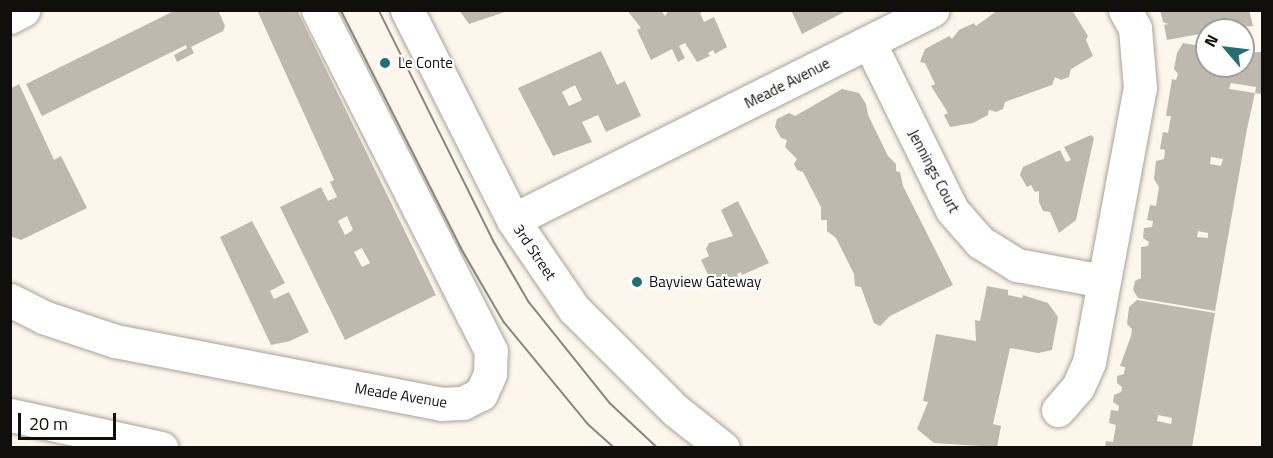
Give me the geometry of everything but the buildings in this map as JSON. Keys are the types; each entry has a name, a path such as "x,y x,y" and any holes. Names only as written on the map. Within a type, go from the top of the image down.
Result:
{"main road":[{"path":"10,17 23,10"},
{"name":"Meade Avenue","path":"11,300 43,317 115,341 441,404 463,403 481,394 490,374 491,351 318,10"},
{"name":"3rd Street","path":"407,10 513,220 574,309 675,410 723,447"},
{"path":"1058,410 1078,387 1089,362 1140,88 1135,28 1125,10"},
{"name":"Meade Avenue","path":"513,220 869,42 922,13"},
{"name":"Jennings Court","path":"869,42 952,210 980,242 1017,265 1103,281"},
{"path":"10,415 92,447"},
{"path":"10,415 161,447"}],"tram line":[{"path":"341,10 461,248 504,322 588,424 615,448"},
{"path":"379,10 493,240 529,302 610,403 658,448"}],"place":[{"name":"Le Conte","path":"385,63"},
{"name":"Bayview Gateway","path":"637,282"}]}
